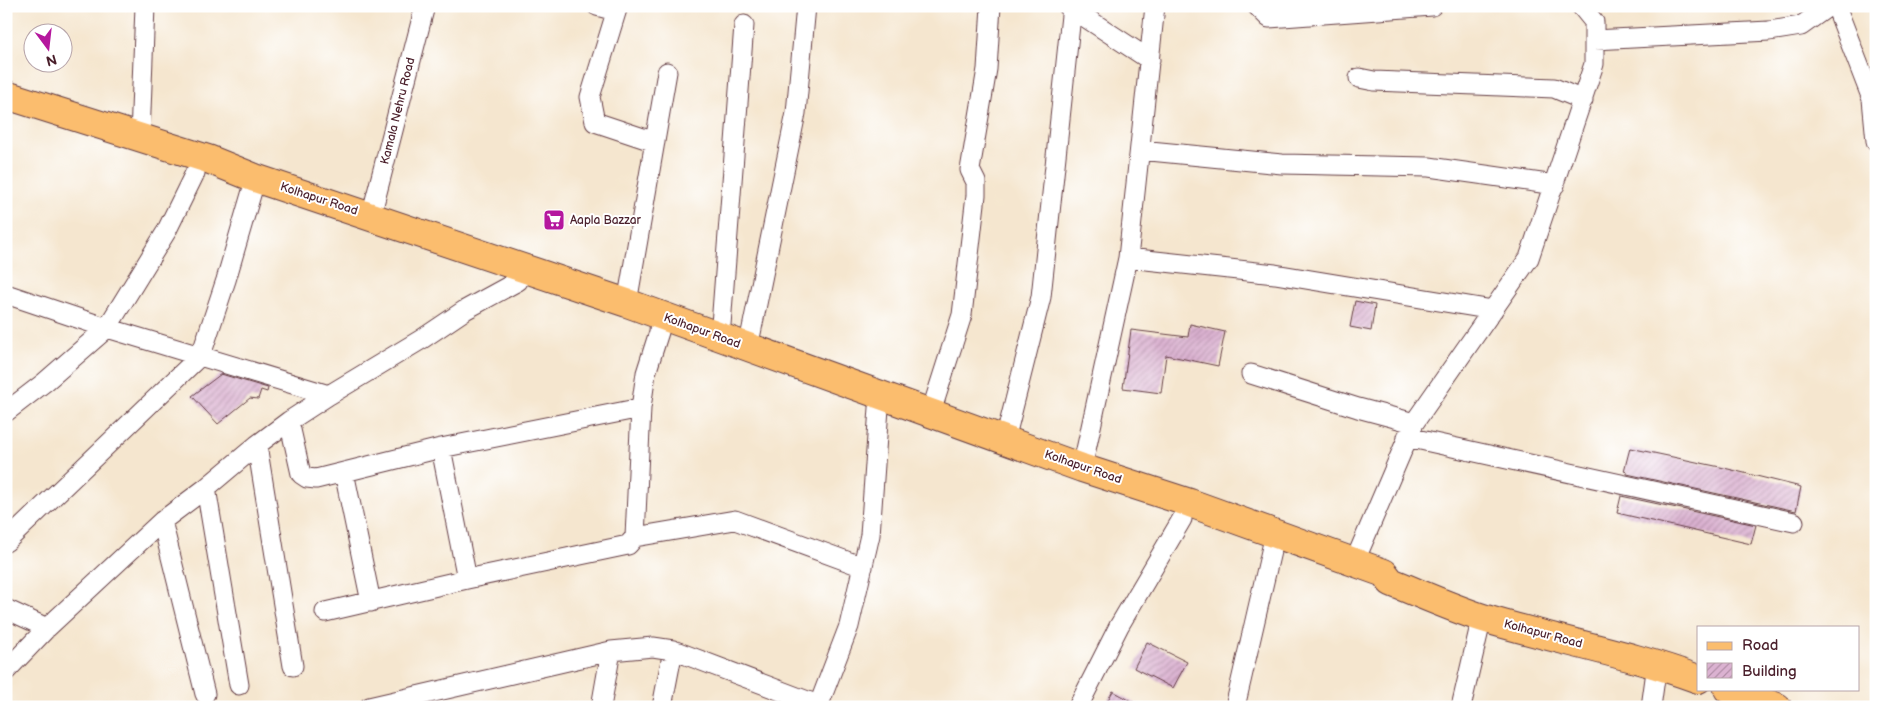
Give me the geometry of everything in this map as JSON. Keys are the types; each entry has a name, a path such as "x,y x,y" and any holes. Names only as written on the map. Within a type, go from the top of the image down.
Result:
{"main road":[{"name":"Kolhapur Road","path":"6,95 140,137 627,303 660,324 879,408 1182,519 1354,563 1384,573 1391,582"},
{"name":"Kolhapur Road","path":"6,112 487,267 518,281 587,304 720,338 931,412 1082,468 1190,503 1273,542 1377,584 1391,582 1482,617 1657,664 1697,679"},
{"path":"1731,690 1777,707"}],"street":[{"path":"140,137 145,6"},
{"name":"Kamala Nehru Road","path":"372,216 425,6"},
{"path":"598,6 617,9 590,98 596,122 655,142"},
{"path":"748,348 796,113 806,6"},
{"path":"931,412 962,315 976,195 976,182 970,170 987,69 991,6"},
{"path":"1082,468 1128,258 1155,6"},
{"path":"1257,6 1269,18 1432,6"},
{"path":"1354,563 1410,430 1529,258 1594,64 1594,22 1581,6"},
{"path":"1594,40 1769,31 1801,26 1830,6"},
{"path":"1836,6 1872,99 1876,141"},
{"path":"1005,440 1041,297 1071,7 1150,60"},
{"path":"720,338 744,25"},
{"path":"627,303 667,72"},
{"path":"1359,78 1374,81 1554,88 1583,100"},
{"path":"1140,150 1282,164 1430,167 1555,185"},
{"path":"6,412 45,382 107,328 166,232 195,173"},
{"path":"6,542 201,355 226,280 252,191"},
{"path":"1128,258 1275,274 1493,310"},
{"path":"6,670 47,628 162,521 206,488 257,445 329,395 422,339 465,310 518,281"},
{"path":"6,294 107,328 329,395"},
{"path":"325,612 467,579 628,545 635,537 640,408 646,372 660,324"},
{"path":"1250,374 1358,408 1410,430 1794,522"},
{"path":"289,421 301,474 307,478 316,478 441,448 640,408"},
{"path":"369,707 398,703 611,651 653,647 673,650 818,706 849,626 870,535 879,408"},
{"path":"257,445 293,666"},
{"path":"441,448 467,579"},
{"path":"344,472 372,602"},
{"path":"206,488 239,685"},
{"path":"1078,707 1118,626 1182,519"},
{"path":"635,537 735,520 863,567"},
{"path":"162,521 205,694"},
{"path":"1235,707 1273,542"},
{"path":"6,609 47,628"},
{"path":"1461,707 1482,617"},
{"path":"662,707 673,650"},
{"path":"601,707 611,651"},
{"path":"1651,707 1657,664"}],"building":[{"path":"1355,301 1375,305 1371,331 1350,327"},
{"path":"1190,324 1225,332 1218,366 1166,355 1161,393 1123,388 1131,330 1188,337"},
{"path":"221,374 268,388 267,392 261,390 258,399 250,398 218,424 192,396"},
{"path":"1630,448 1801,487 1796,511 1627,474 1624,471"},
{"path":"1621,496 1756,525 1751,544 1617,513"},
{"path":"1147,642 1187,662 1173,688 1134,668"},
{"path":"1113,691 1142,707 1104,707"}],"place":[{"name":"Aapla Bazzar","path":"554,220"}]}
